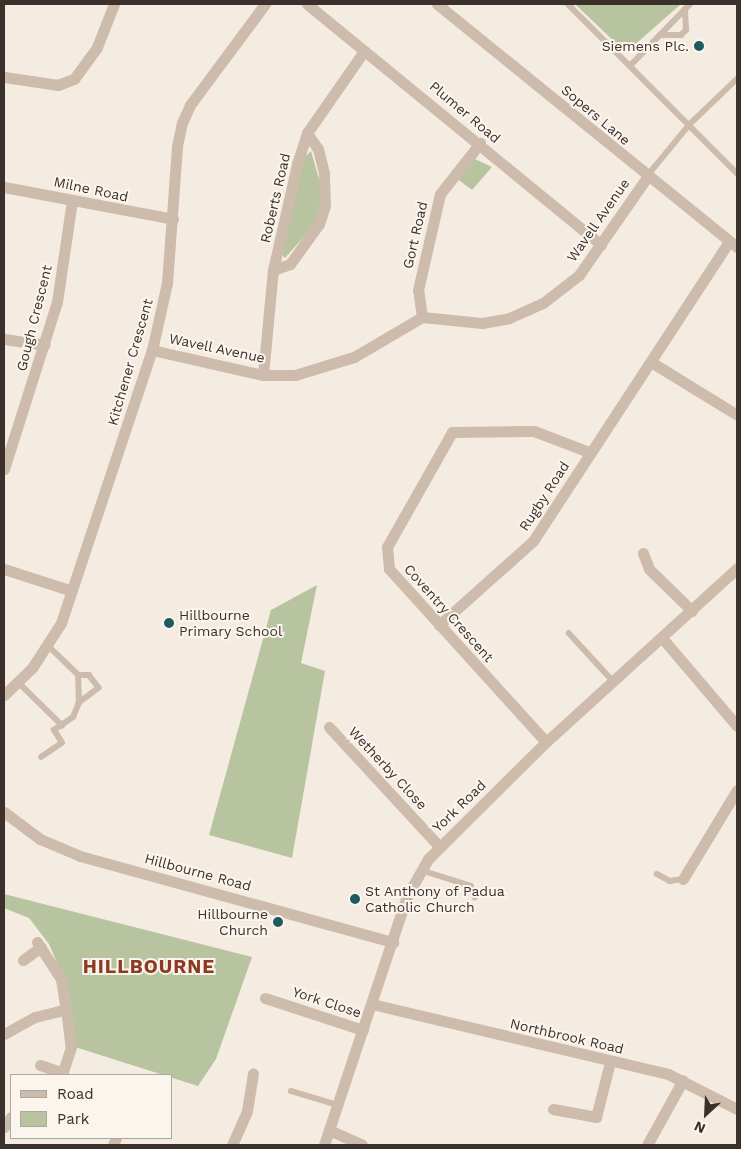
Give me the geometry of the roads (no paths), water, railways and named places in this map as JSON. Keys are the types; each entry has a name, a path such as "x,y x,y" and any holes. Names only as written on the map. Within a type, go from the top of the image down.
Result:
{"street":[{"path":"4,77 58,85 74,79 97,47 114,4"},
{"name":"Kitchener Crescent","path":"4,696 48,646 72,591 152,350 167,283 177,146 182,123 190,105 265,4"},
{"name":"Plumer Road","path":"307,4 601,245"},
{"name":"Sopers Lane","path":"437,4 647,177 733,244"},
{"name":"Roberts Road","path":"263,375 274,270 307,133 364,51"},
{"path":"274,270 290,264 319,224 325,206 324,173 318,148 307,133"},
{"name":"Gort Road","path":"422,317 418,290 440,194 480,144"},
{"name":"Wavell Avenue","path":"152,350 263,375 323,370 354,357 422,317 482,323 509,318 543,303 569,284 601,245 647,177"},
{"name":"Milne Road","path":"4,187 173,219"},
{"name":"Gough Crescent","path":"4,469 45,345 62,276 72,200"},
{"name":"Rugby Road","path":"440,625 533,542 589,452 733,244"},
{"path":"4,339 45,345"},
{"path":"651,362 737,415"},
{"name":"Coventry Crescent","path":"546,742 389,569 386,558 445,437 460,429 534,431 589,452"},
{"path":"642,553 649,569 692,611"},
{"name":"York Road","path":"324,1145 407,896 439,846 546,742 663,639 737,568"},
{"path":"4,569 72,591"},
{"path":"663,639 737,726"},
{"name":"Wetherby Close","path":"334,729 439,846"},
{"path":"683,879 737,790"},
{"name":"Hillbourne Road","path":"4,812 40,839 80,856 393,942"},
{"path":"23,960 39,945 61,979 66,1009 71,1047 62,1074 40,1065"},
{"name":"York Close","path":"265,998 281,1007 363,1030"},
{"name":"Northbrook Road","path":"372,1004 683,1080 737,1109"},
{"path":"4,1034 35,1017 66,1009"},
{"path":"553,1109 596,1117 610,1062"},
{"path":"232,1145 247,1111 254,1073"},
{"path":"647,1145 683,1080"},
{"path":"329,1130 362,1145"}],"lane":[{"path":"568,4 737,173"},
{"path":"630,66 690,4"},
{"path":"660,35 681,35 686,30 685,10"},
{"path":"647,177 689,125 737,79"},
{"path":"569,633 614,682"},
{"path":"41,758 62,743 54,730 73,717 79,703 78,675 48,646"},
{"path":"78,675 89,675 99,688 79,703"},
{"path":"18,682 62,725"},
{"path":"422,870 471,886 475,897"},
{"path":"657,874 670,881 683,879"},
{"path":"291,1092 338,1105"}],"place":[{"name":"Siemens Plc.","path":"699,46"},
{"name":"Hillbourne Primary School","path":"169,623"},
{"name":"St Anthony of Padua Catholic Church","path":"355,899"},
{"name":"Hillbourne Church","path":"278,922"}],"district":[{"name":"HILLBOURNE","path":"149,967"}]}
